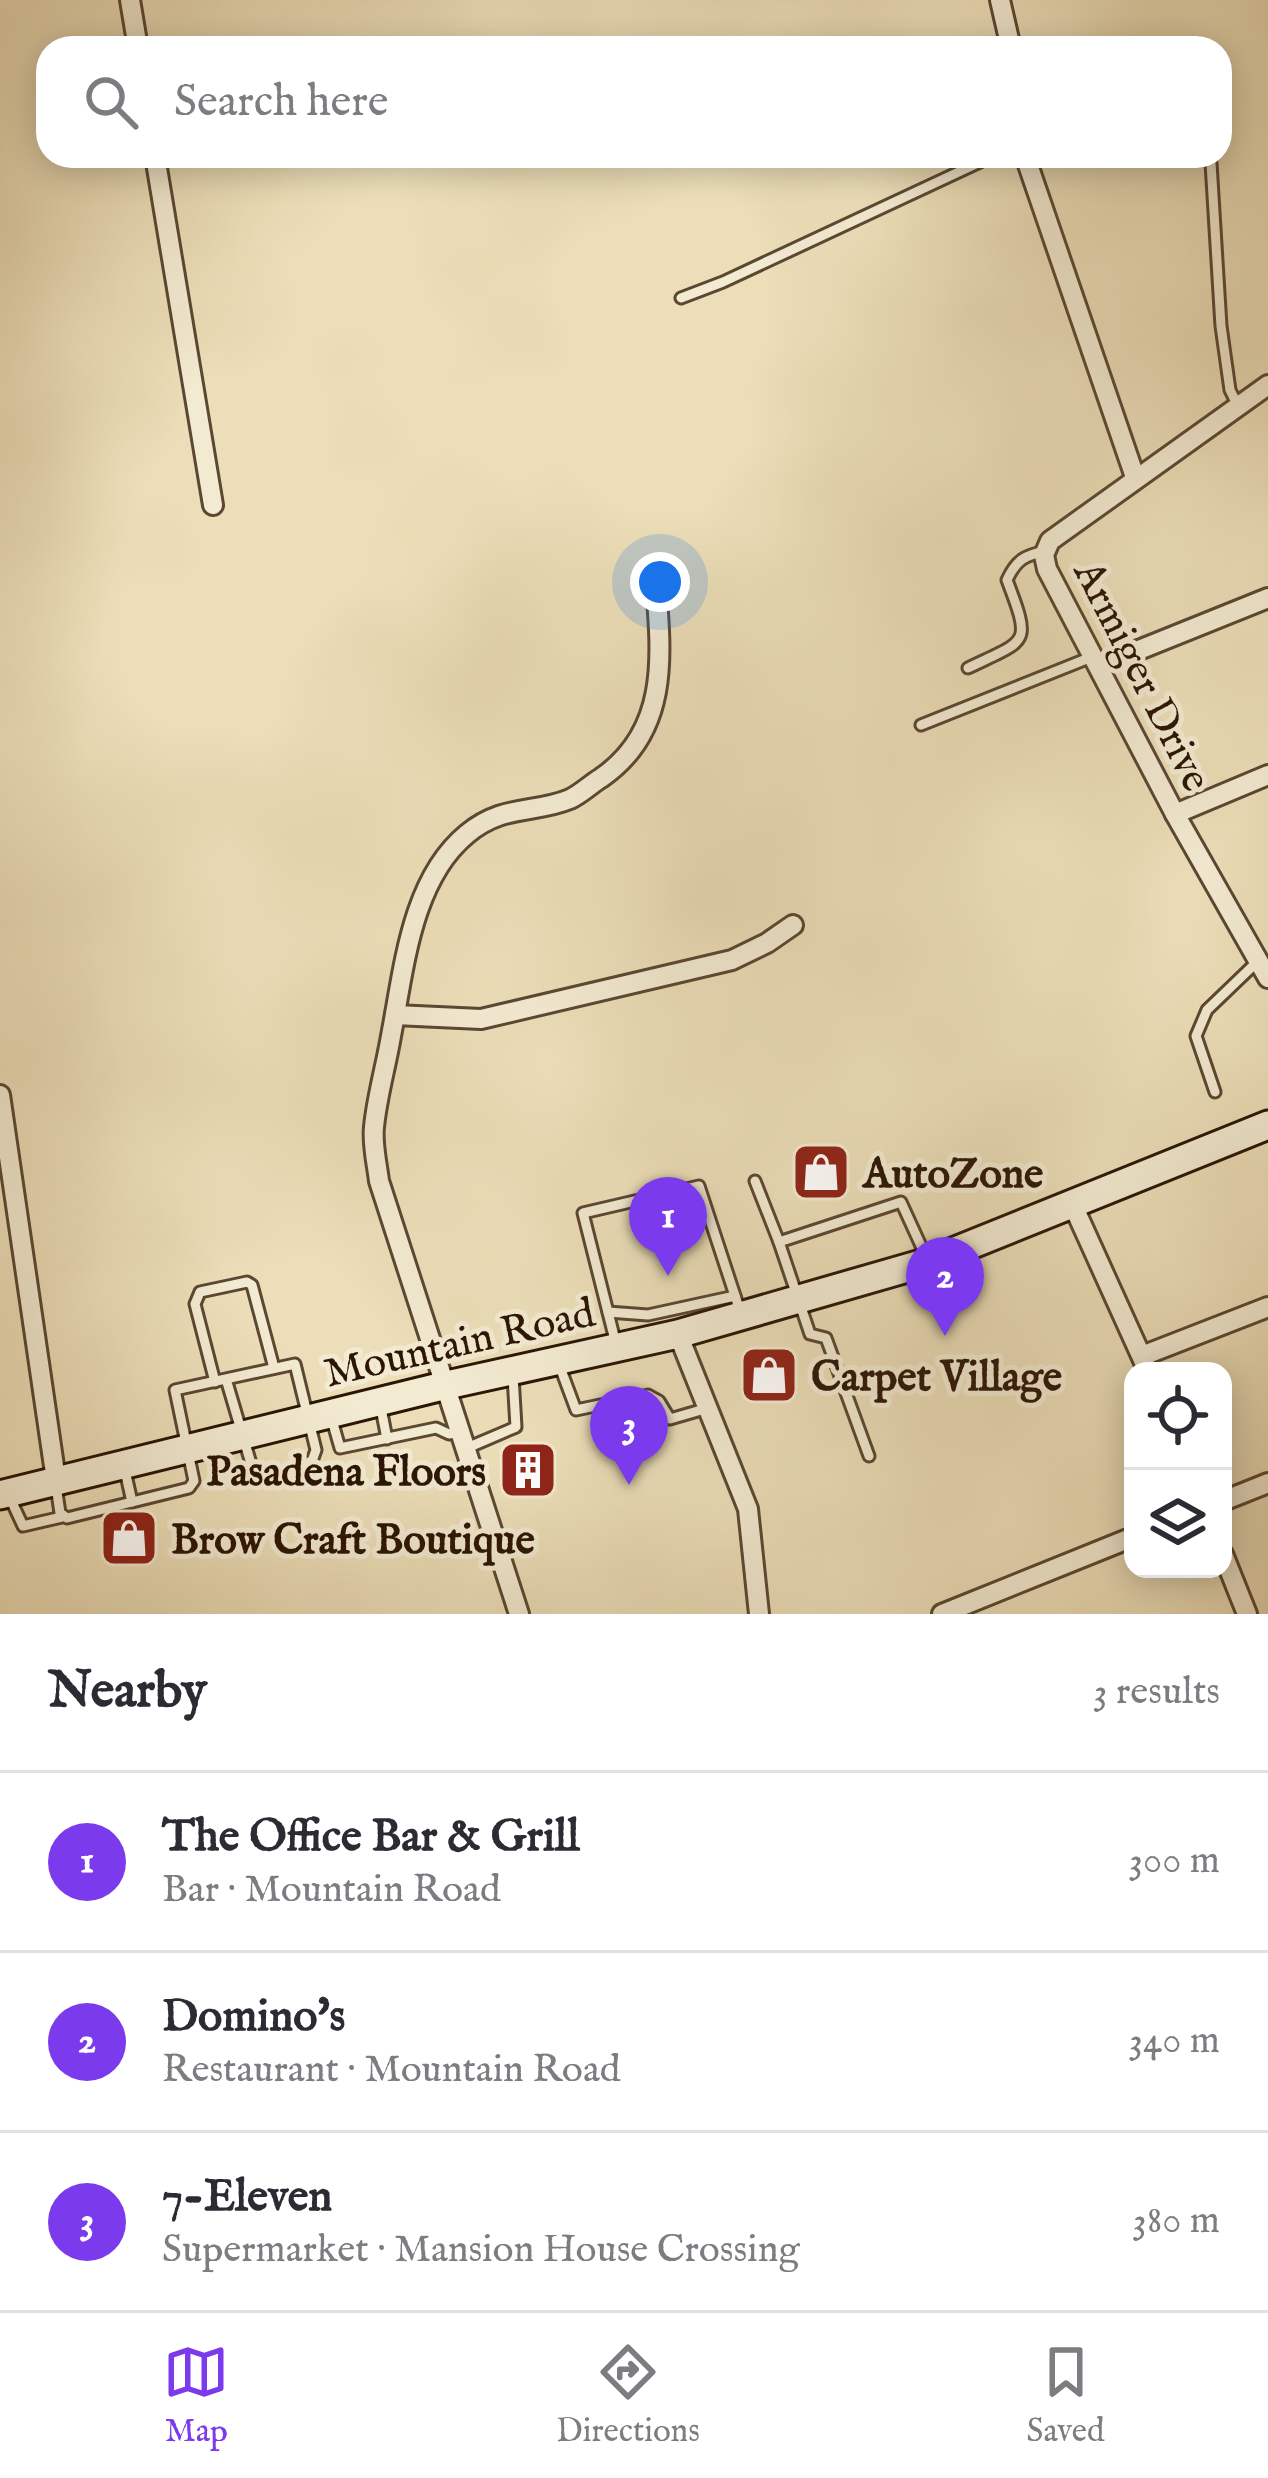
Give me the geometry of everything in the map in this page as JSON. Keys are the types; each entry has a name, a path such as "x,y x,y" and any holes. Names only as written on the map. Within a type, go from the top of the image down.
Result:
{"main road":[{"name":"Mountain Road","path":"4,1494 447,1385 678,1334 738,1306 798,1300 928,1262 1268,1125"}],"street":[{"path":"130,0 136,36"},
{"path":"1000,0 1008,36"},
{"path":"157,168 213,505"},
{"path":"1029,168 1135,477"},
{"name":"Armiger Drive","path":"1265,964 1175,814 1047,569 1046,550 1050,541 1135,477 1268,385"},
{"path":"519,1614 379,1181 373,1130 414,925 445,856 465,835 502,813 571,799 616,767 635,746 659,694 662,663 656,587"},
{"path":"1096,661 1268,598"},
{"path":"1175,814 1268,775"},
{"path":"395,1015 481,1018 732,959 793,925"},
{"path":"0,1095 56,1480"},
{"path":"1072,1203 1144,1362"},
{"path":"1149,1362 1268,1307"},
{"path":"678,1334 748,1509 759,1614"},
{"path":"1232,1497 1268,1483"},
{"path":"942,1614 1124,1541"},
{"path":"1232,1577 1246,1614"}],"lane":[{"path":"681,298 967,168"},
{"path":"1210,168 1221,326 1230,390 1238,406"},
{"path":"968,668 1017,644 1023,636 1023,622 1007,580 1014,564 1046,550"},
{"path":"921,724 1096,661"},
{"path":"1215,1092 1196,1036 1207,1010 1265,964"},
{"path":"755,1181 810,1334 826,1338 869,1456"},
{"path":"608,1312 648,1315 738,1306 699,1186 584,1213 616,1348"},
{"path":"778,1242 902,1202 928,1262"},
{"path":"274,1368 252,1285 200,1292 196,1304 202,1331 257,1479 307,1465 316,1450 320,1416"},
{"path":"558,1360 576,1410 648,1395 659,1401 670,1419 708,1408"},
{"path":"4,1494 23,1526 192,1486 175,1390 296,1364 320,1416 343,1449 436,1428 465,1440 516,1427 513,1370"},
{"path":"380,1401 387,1439"},
{"path":"316,1450 338,1446"},
{"path":"124,1464 132,1502"},
{"path":"56,1480 62,1516"}],"place":[{"name":"AutoZone","path":"821,1172"},
{"name":"The Office Bar & Grill","path":"668,1276"},
{"name":"Domino's","path":"945,1336"},
{"name":"Carpet Village","path":"769,1375"},
{"name":"Pasadena Floors","path":"528,1470"},
{"name":"7-Eleven","path":"629,1485"},
{"name":"Brow Craft Boutique","path":"129,1538"}]}
